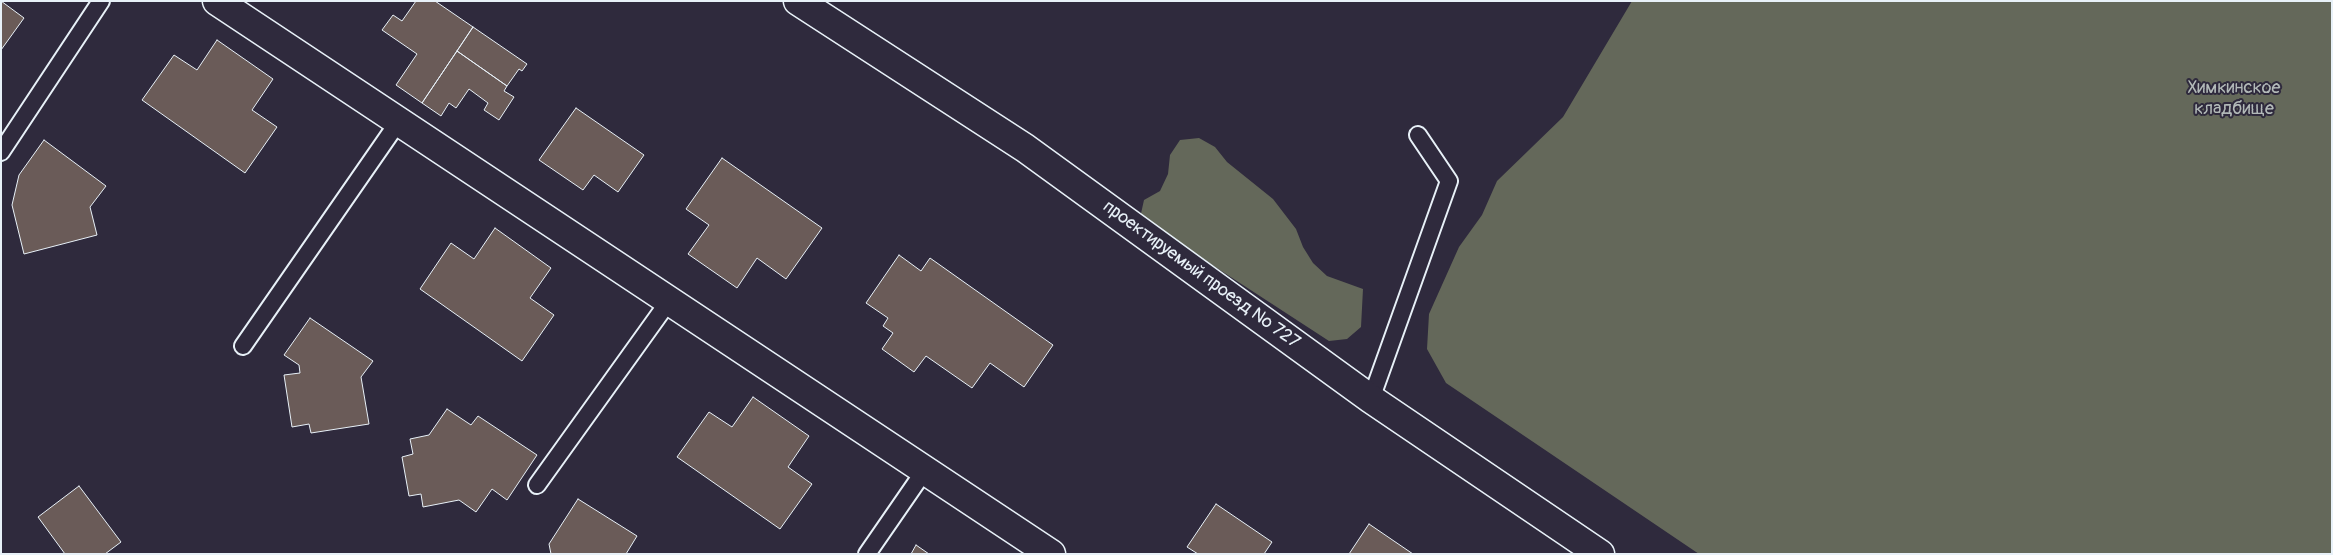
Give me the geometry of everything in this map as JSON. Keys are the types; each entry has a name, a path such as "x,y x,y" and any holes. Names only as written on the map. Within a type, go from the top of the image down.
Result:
{"street":[{"path":"217,1 1051,554"},
{"name":"проектируемый проезд № 727","path":"798,1 1025,148 1371,399 1600,554"}],"lane":[{"path":"1,152 101,1"},
{"path":"243,346 399,121"},
{"path":"1371,399 1449,181 1418,135"},
{"path":"537,486 669,301"},
{"path":"867,554 925,470"}],"green space":[{"name":"Химкинское кладбище","path":"1632,1 2332,1 2332,554 1699,554 1446,383 1427,349 1429,314 1459,247 1482,215 1497,181 1563,117"},
{"path":"1199,138 1215,147 1227,162 1273,199 1296,229 1303,247 1313,263 1327,276 1363,289 1361,327 1347,339 1329,341 1140,218 1144,200 1160,191 1168,174 1170,155 1180,140"}],"building":[{"path":"1,1 24,18 1,50"},
{"path":"416,1 435,1 473,27 422,103 396,85 417,54 382,30 393,15 402,21"},
{"path":"473,27 527,64 522,71 519,69 507,86 457,51"},
{"path":"217,40 273,79 252,110 277,127 245,173 142,100 174,55 197,70"},
{"path":"457,51 507,86 504,91 514,97 499,120 484,110 488,103 469,89 456,108 449,103 441,116 422,103"},
{"path":"576,108 644,155 618,192 594,175 583,190 539,160"},
{"path":"44,140 106,186 90,207 97,235 24,254 12,205 19,175"},
{"path":"722,158 822,228 786,279 757,258 737,288 688,254 709,225 686,209"},
{"path":"495,228 551,268 530,298 554,315 522,361 420,289 451,243 474,259"},
{"path":"899,255 921,271 930,258 1053,345 1024,387 990,363 972,388 926,356 914,372 882,349 893,333 883,326 888,318 866,303"},
{"path":"310,318 373,361 361,377 369,424 311,433 309,424 292,427 284,375 300,373 299,365 284,355"},
{"path":"753,397 809,436 788,467 812,484 780,529 677,457 709,412 732,427"},
{"path":"447,409 471,425 478,416 537,455 507,500 492,489 476,512 459,500 423,507 421,494 409,496 402,457 413,454 410,439 429,435"},
{"path":"79,486 121,542 105,554 65,554 38,517"},
{"path":"578,499 637,536 626,554 551,554 549,544"},
{"path":"1216,504 1272,542 1264,554 1198,554 1187,547"},
{"path":"1369,524 1413,554 1349,554"},
{"path":"916,545 929,554 911,554"}]}
